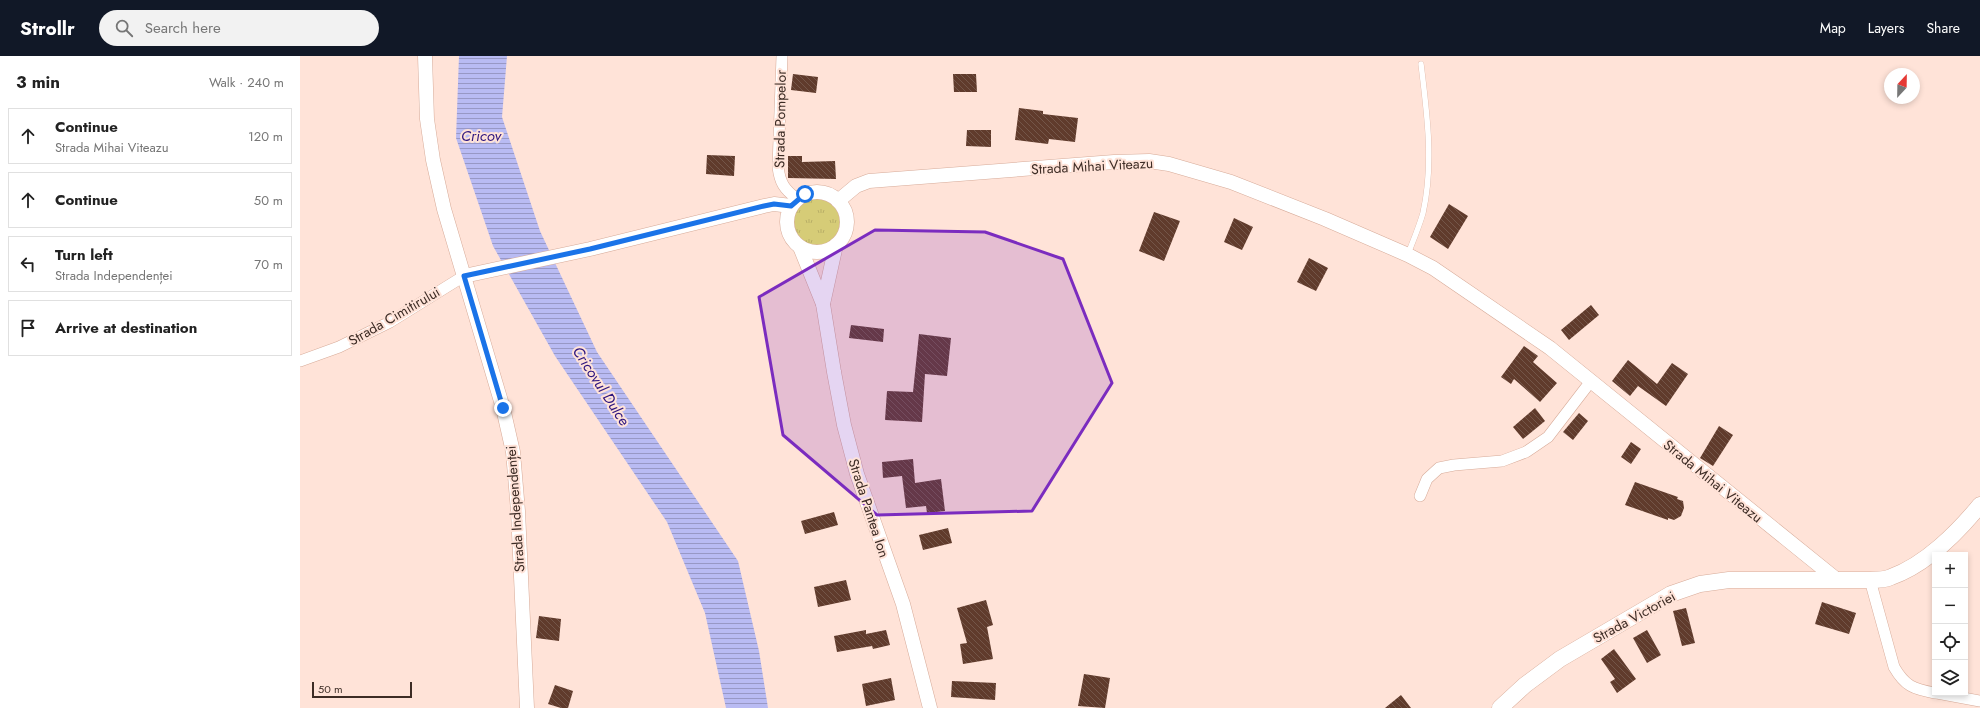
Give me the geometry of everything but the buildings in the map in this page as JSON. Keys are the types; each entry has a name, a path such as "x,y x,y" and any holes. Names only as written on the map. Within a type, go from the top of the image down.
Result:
{"main road":[{"name":"Strada Victoriei","path":"1500,708 1525,686 1560,659 1671,594 1700,584 1729,580 1870,580 1890,578 1914,566 1930,555 1980,505"}],"street":[{"name":"Strada Independenței","path":"425,56 427,119 433,160 444,209 503,408 513,452 518,510 527,708"},
{"name":"Strada Pompelor","path":"782,56 778,167 780,181 794,202"},
{"name":"Strada Mihai Viteazu","path":"838,202 856,186 869,181 1114,162 1149,161 1170,164 1230,182 1325,219 1408,255 1433,268 1550,348 1836,579"},
{"path":"464,276 570,253 764,206 794,202 805,194 823,192 838,202 844,209 846,219 844,233 836,245 828,250 818,252 809,251 800,247 791,237 787,224 794,202"},
{"name":"Strada Pantea Ion","path":"823,304 836,245"},
{"name":"Strada Pantea Ion","path":"800,247 823,304 843,417 857,474 903,604 930,708"},
{"name":"Strada Cimitirului","path":"300,361 339,347 390,322 464,276"},
{"path":"1420,496 1427,479 1439,468 1454,465 1502,461 1526,452 1548,437 1591,381"},
{"path":"1870,580 1894,667 1901,678 1909,686 1932,692"},
{"path":"1952,696 1980,701"}],"lane":[{"path":"1408,255 1422,215 1429,168 1429,129 1421,64"}],"highlighted area":[{"path":"875,230 985,232 1063,259 1112,383 1032,511 877,515 783,435 759,297"}],"green space":[{"path":"811,198 821,198 833,205 840,217 840,227 833,239 821,246 811,246 803,242 796,235 792,227 792,217 796,209 803,202"}],"water":[{"name":"Cricov","path":"459,56 507,56 502,117 540,231 597,352 738,561 759,651 768,708 726,708 705,613 667,522 555,356 493,246 456,138"}],"route":[{"path":"503,408 464,276 590,249 764,206 774,204 791,206 797,199 805,194"}],"water label":[{"name":"Cricovul Dulce","path":"601,386"}]}
